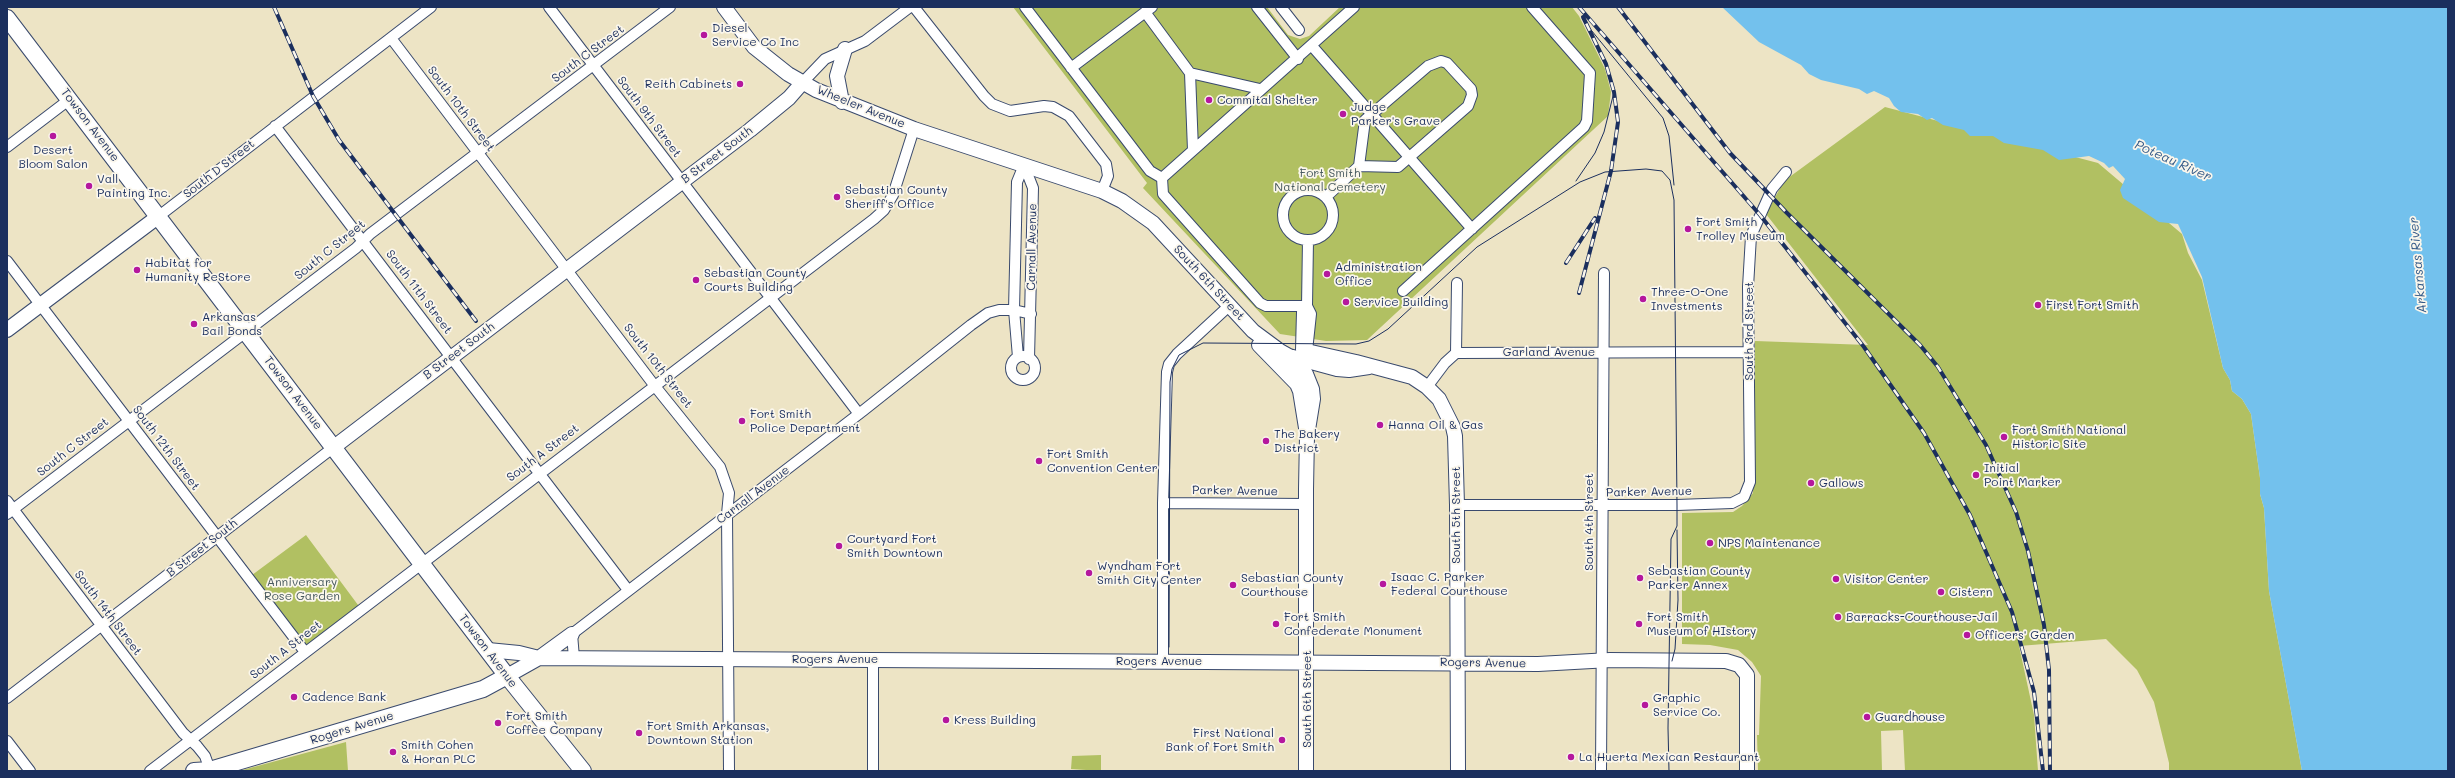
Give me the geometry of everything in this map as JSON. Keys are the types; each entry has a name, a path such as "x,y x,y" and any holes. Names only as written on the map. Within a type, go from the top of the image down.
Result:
{"main road":[{"name":"Towson Avenue","path":"7,18 507,676 581,770"},
{"name":"Rogers Avenue","path":"206,770 483,689 507,676"}],"street":[{"name":"South D Street","path":"7,330 431,7"},
{"name":"South 9th Street","path":"549,7 859,414"},
{"name":"South C Street","path":"10,512 363,240 479,154 670,7"},
{"name":"Wheeler Avenue","path":"724,7 754,47 788,74 802,82 842,102 914,129 1024,165"},
{"name":"B Street South","path":"7,698 766,117 825,59 864,41 910,7"},
{"path":"914,7 984,96 992,104 1010,111 1044,106 1054,107 1069,116 1106,164 1108,176 1102,191 1024,165"},
{"path":"1025,7 1150,171 1162,178"},
{"path":"1258,7 1298,59"},
{"path":"1281,7 1299,30"},
{"path":"1162,178 1260,89 1298,59 1354,7"},
{"path":"1403,291 1584,127 1587,121 1590,73 1532,7"},
{"path":"1072,68 1148,10 1190,73 1193,150"},
{"name":"South 10th Street","path":"391,38 654,385 720,467 729,493 727,514 730,659 729,771"},
{"path":"1312,46 1472,229"},
{"path":"842,102 837,76 845,49"},
{"path":"1326,197 1360,166 1365,120 1434,62 1441,60 1447,63 1471,89 1472,95 1468,106 1398,167 1360,166"},
{"path":"1190,73 1260,89"},
{"path":"7,147 70,99"},
{"name":"South 11th Street","path":"275,126 628,590"},
{"name":"South A Street","path":"150,771 421,562 884,210 893,195 914,129"},
{"name":"Carnall Avenue","path":"1014,310 1017,182 1024,165"},
{"name":"Carnall Avenue","path":"572,634 859,414 981,318 992,311 1014,310 1030,314 1033,188 1024,165"},
{"name":"South 3rd Street","path":"1744,497 1750,482 1750,236 1772,189 1786,172"},
{"path":"1162,178 1163,194 1260,303 1266,306 1307,306"},
{"path":"1302,190 1315,190 1326,197 1333,211 1331,224 1322,236 1308,240 1299,238 1289,231 1283,217 1285,205 1289,198 1302,190"},
{"name":"South 6th Street","path":"1102,191 1127,204 1149,220 1246,322 1247,333 1297,384 1300,390 1307,436 1306,771"},
{"path":"1297,353 1311,314 1307,306 1308,240"},
{"name":"South 12th Street","path":"7,261 305,652"},
{"name":"South 4th Street","path":"1600,771 1604,273"},
{"path":"1297,353 1356,362 1412,377 1427,387 1445,363 1456,353 1456,283"},
{"path":"1163,661 1163,503 1166,383 1169,364 1177,354 1230,305"},
{"path":"1014,310 1018,357 1011,367 1013,375 1025,380 1032,374 1034,367 1029,358 1030,314"},
{"path":"1246,322 1253,331 1268,344 1297,353 1337,369 1349,370 1369,366"},
{"name":"Garland Avenue","path":"1456,353 1749,352"},
{"path":"1297,353 1311,367 1312,389"},
{"name":"South 6th Street","path":"1297,353 1312,389 1312,409 1307,436"},
{"path":"1018,357 1029,358"},
{"path":"1312,389 1317,379 1324,373 1337,369"},
{"name":"South 5th Street","path":"1427,387 1439,399 1456,436 1456,663 1458,771"},
{"name":"Parker Avenue","path":"1457,505 1602,506 1732,503 1744,497"},
{"name":"South 14th Street","path":"7,501 10,512 101,626 183,734 192,739 204,756 206,770"},
{"name":"Parker Avenue","path":"1163,503 1307,504"},
{"path":"488,650 519,653 539,658 574,658 572,634"},
{"path":"507,676 539,658 572,634"},
{"name":"Rogers Avenue","path":"574,658 1306,661 1538,664 1600,661 1726,661 1743,668 1748,681 1747,771"},
{"path":"873,660 873,771"},
{"path":"7,741 30,771"}],"green space":[{"name":"Fort Smith National Cemetery","path":"1013,7 1267,7 1288,35 1300,39 1309,36 1340,7 1572,7 1579,16 1605,69 1611,92 1608,116 1367,340 1326,341 1280,334 1143,188 1147,183"},
{"name":"Fort Smith National Historic Site","path":"1885,107 2098,163 2182,234 2188,253 2202,280 2223,368 2230,380 2232,391 2242,399 2251,414 2260,478 2260,494 2264,508 2269,591 2302,771 2169,771 2169,763 2154,702 2137,670 2106,639 2019,646 2034,715 2038,771 1905,771 1903,730 1881,731 1882,771 1758,771 1757,735 1759,735 1761,676 1752,662 1738,650 1710,645 1682,644 1682,513 1733,512 1742,506 1753,493 1755,341 1868,345 1766,214 1784,181"},
{"name":"Anniversary Rose Garden","path":"306,535 361,609 305,652 248,578"},
{"path":"346,742 348,771 239,771"},
{"path":"1101,755 1101,771 1071,769 1072,756"}],"water":[{"path":"1722,7 2448,7 2448,771 2302,771 2269,591 2264,508 2260,494 2260,478 2251,414 2242,399 2232,391 2230,380 2223,368 2202,277 2178,224 2159,222 2123,198 2120,190 2125,179 2113,166 2109,168 2104,163 2089,156 2059,160 2043,150 2004,143 1993,136 1970,136 1964,130 1943,125 1932,118 1927,120 1918,114 1901,112 1894,106 1889,98 1874,91 1867,94 1859,89 1821,80 1809,74 1801,65 1759,42"}],"tram line":[{"path":"1587,25 1663,118 1669,136 1674,185"},
{"path":"1576,181 1595,153 1604,132 1614,92"},
{"path":"1169,647 1170,382 1172,369 1179,355 1203,343 1356,344 1369,341 1388,329 1477,247 1580,182 1605,172 1646,169 1662,171 1670,180 1674,200 1677,526 1671,539 1668,728 1669,771"},
{"path":"1672,661 1675,649 1678,600 1677,530"}],"railway":[{"path":"274,7 313,96 339,140 476,321"},
{"path":"1579,7 1760,215 1864,347 1924,433 1970,515 2012,612 2034,692 2043,771"},
{"path":"1618,7 1730,153 1786,212 1920,345 1938,367 1986,445 2016,512 2028,551 2044,625 2049,670 2050,771"},
{"path":"1579,293 1611,171 1618,122 1614,92 1606,64 1583,17"},
{"path":"1566,263 1595,218"}],"place":[{"name":"Diesel Service Co Inc","path":"704,35"},
{"name":"Reith Cabinets","path":"740,84"},
{"name":"Commital Shelter","path":"1209,100"},
{"name":"Judge Parker's Grave","path":"1343,114"},
{"name":"Desert Bloom Salon","path":"53,136"},
{"name":"Vall Painting Inc.","path":"89,186"},
{"name":"Sebastian County Sheriff's Office","path":"837,197"},
{"name":"Fort Smith Trolley Museum","path":"1688,229"},
{"name":"Habitat for Humanity ReStore","path":"137,270"},
{"name":"Administration Office","path":"1327,274"},
{"name":"Sebastian County Courts Building","path":"696,280"},
{"name":"Three-O-One Investments","path":"1643,299"},
{"name":"Service Building","path":"1346,302"},
{"name":"First Fort Smith","path":"2038,305"},
{"name":"Arkansas Bail Bonds","path":"194,324"},
{"name":"Fort Smith Police Department","path":"742,421"},
{"name":"Hanna Oil & Gas","path":"1380,425"},
{"name":"Fort Smith National Historic Site","path":"2004,437"},
{"name":"The Bakery District","path":"1266,441"},
{"name":"Fort Smith Convention Center","path":"1039,461"},
{"name":"Initial Point Marker","path":"1976,475"},
{"name":"Gallows","path":"1811,483"},
{"name":"NPS Maintenance","path":"1710,543"},
{"name":"Courtyard Fort Smith Downtown","path":"839,546"},
{"name":"Wyndham Fort Smith City Center","path":"1089,573"},
{"name":"Sebastian County Parker Annex","path":"1640,578"},
{"name":"Visitor Center","path":"1836,579"},
{"name":"Isaac C. Parker Federal Courthouse","path":"1383,584"},
{"name":"Sebastian County Courthouse","path":"1233,585"},
{"name":"Cistern","path":"1941,592"},
{"name":"Barracks-Courthouse-Jail","path":"1838,617"},
{"name":"Fort Smith Confederate Monument","path":"1276,624"},
{"name":"Fort Smith Museum of HIstory","path":"1639,624"},
{"name":"Officers' Garden","path":"1967,635"},
{"name":"Cadence Bank","path":"294,697"},
{"name":"Graphic Service Co.","path":"1645,705"},
{"name":"Guardhouse","path":"1867,717"},
{"name":"Kress Building","path":"946,720"},
{"name":"Fort Smith Coffee Company","path":"498,723"},
{"name":"Fort Smith Arkansas, Downtown Station","path":"639,733"},
{"name":"First National Bank of Fort Smith","path":"1282,740"},
{"name":"Smith Cohen & Horan PLC","path":"393,752"},
{"name":"La Huerta Mexican Restaurant","path":"1571,757"}],"water label":[{"name":"Poteau River","path":"2173,161"},
{"name":"Arkansas River","path":"2418,265"}]}
